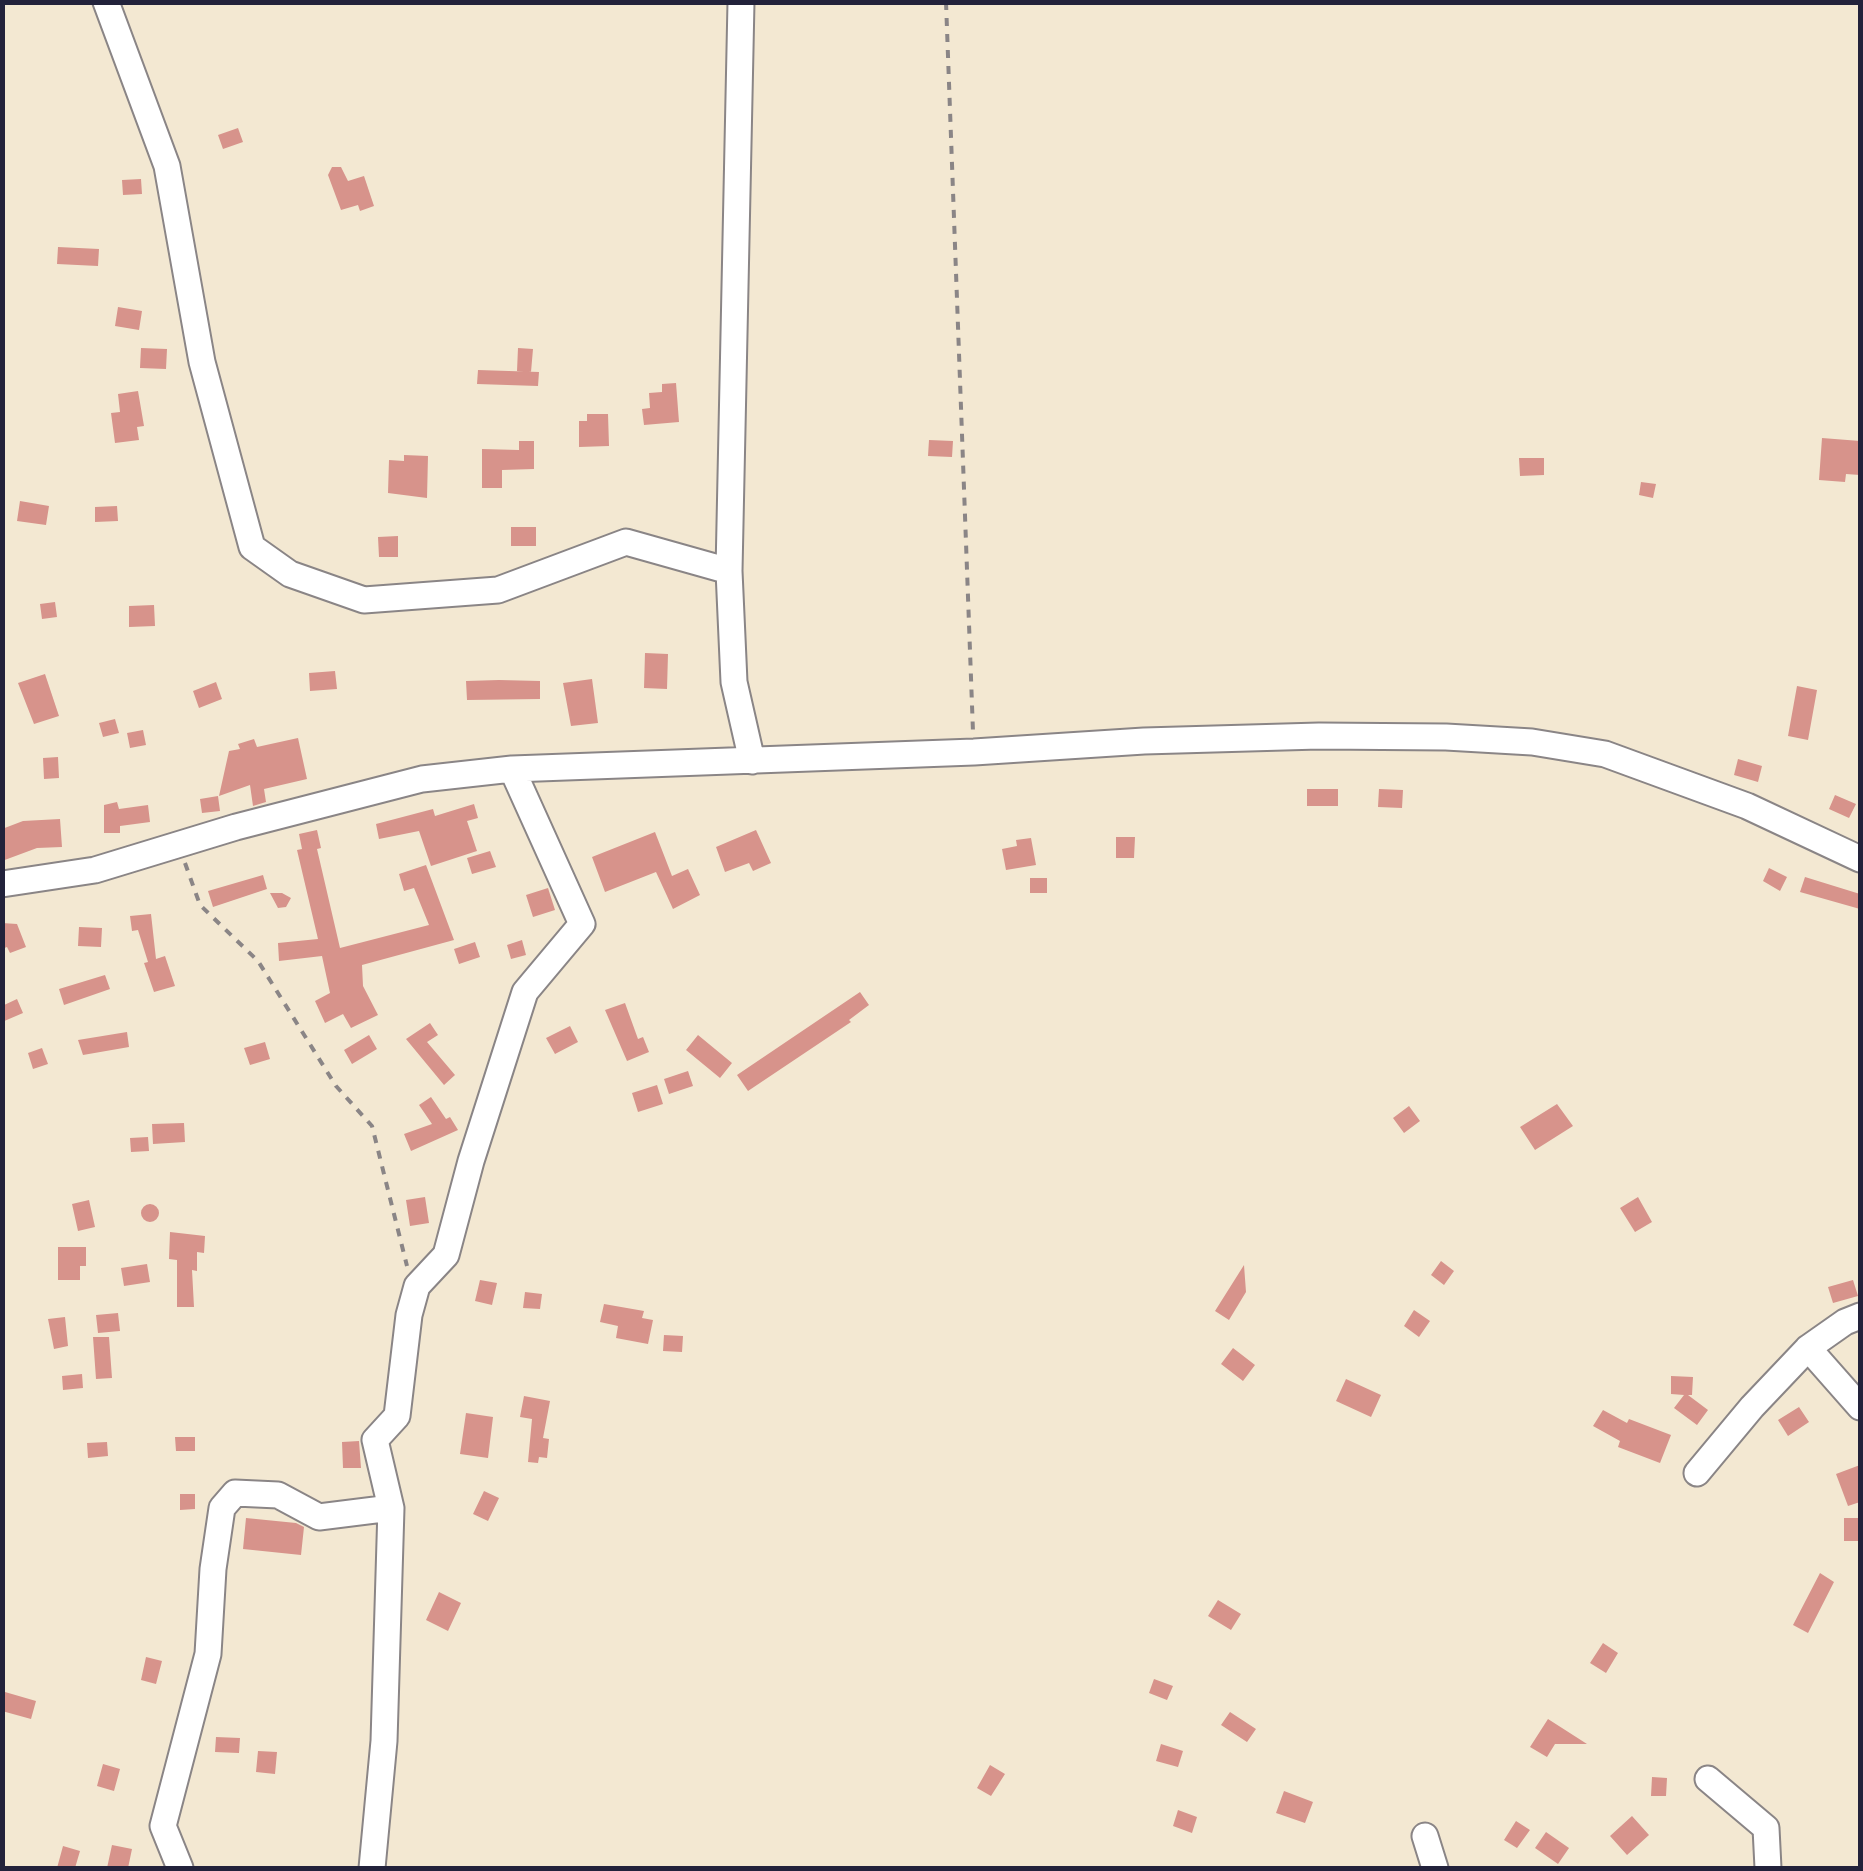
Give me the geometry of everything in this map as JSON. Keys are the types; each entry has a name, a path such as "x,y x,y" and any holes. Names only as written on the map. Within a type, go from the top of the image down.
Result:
{"street":[{"path":"106,2 167,166 202,362 252,547 290,574 364,600 498,590 626,542 729,571"},
{"path":"741,2 729,571 734,682 752,762"},
{"path":"2,897 14,883 95,870 422,779 512,770 1318,736 1532,742 1605,754 1747,806 1860,858"},
{"path":"372,1868 384,1741 391,1508 374,1440 397,1416 417,1286 446,1255 471,1160 525,992 582,924 512,770"},
{"path":"1697,1473 1752,1406 1808,1348 1860,1316"},
{"path":"1808,1348 1860,1406"},
{"path":"180,1868 163,1826 208,1654 213,1569 222,1508 235,1493 278,1494 319,1518 391,1508"},
{"path":"1708,1779 1766,1828 1768,1868"},
{"path":"1425,1836 1435,1868"}],"path":[{"path":"946,2 974,752"},
{"path":"178,845 200,905 258,961 336,1086 372,1126 414,1297"}],"building":[{"path":"238,128 243,142 223,149 218,135"},
{"path":"332,167 341,167 348,181 364,176 374,206 360,211 358,205 341,210 328,175"},
{"path":"141,179 142,194 123,195 122,180"},
{"path":"58,247 99,249 98,266 57,264"},
{"path":"118,307 142,311 139,330 115,326"},
{"path":"141,348 167,349 166,369 140,368"},
{"path":"518,348 533,349 531,372 517,371"},
{"path":"478,370 539,372 538,386 477,384"},
{"path":"676,383 679,422 644,425 642,409 650,408 649,393 662,392 662,384"},
{"path":"138,391 144,426 137,427 139,440 115,443 111,413 120,412 118,394"},
{"path":"587,414 608,414 609,446 579,447 579,421 587,421"},
{"path":"1822,438 1860,441 1860,475 1846,474 1845,482 1819,480"},
{"path":"929,440 953,441 952,457 928,456"},
{"path":"519,441 534,441 534,469 502,470 502,488 482,488 482,449 519,450"},
{"path":"404,455 428,456 427,498 388,493 389,460 404,461"},
{"path":"1519,458 1544,458 1544,475 1520,476"},
{"path":"1641,482 1656,484 1653,498 1639,495"},
{"path":"20,501 49,506 46,525 17,521"},
{"path":"117,506 118,521 95,522 95,507"},
{"path":"511,527 536,527 536,546 511,546"},
{"path":"398,536 398,557 379,557 378,537"},
{"path":"55,602 57,617 42,619 40,604"},
{"path":"154,605 155,626 129,627 129,606"},
{"path":"645,653 668,654 667,689 644,688"},
{"path":"335,671 337,689 310,691 309,673"},
{"path":"45,674 59,716 34,724 18,683"},
{"path":"592,679 598,723 571,726 563,683"},
{"path":"466,681 540,681 540,699 467,700"},
{"path":"216,682 222,699 199,708 193,691"},
{"path":"1797,686 1817,690 1808,740 1788,736"},
{"path":"115,719 119,733 103,737 99,723"},
{"path":"143,730 146,745 130,748 127,733"},
{"path":"298,738 307,779 264,789 266,802 253,806 250,785 219,796 229,751 240,749 238,744 254,739 257,747"},
{"path":"58,757 59,778 44,779 43,758"},
{"path":"1738,759 1762,766 1758,782 1734,775"},
{"path":"1307,789 1338,789 1338,806 1307,806"},
{"path":"1379,789 1403,790 1402,808 1378,807"},
{"path":"1835,795 1856,804 1849,818 1829,809"},
{"path":"218,796 220,811 202,813 200,799"},
{"path":"117,802 119,809 148,805 150,822 120,826 120,833 104,833 104,805"},
{"path":"474,804 478,818 467,821 477,851 431,866 419,831 379,839 376,824 433,809 435,816"},
{"path":"60,819 62,847 37,848 2,861 2,829 23,821"},
{"path":"317,830 321,848 317,849 340,948 429,925 414,888 404,891 399,874 426,865 454,940 362,965 363,986 378,1015 351,1028 343,1014 325,1023 315,1001 330,993 322,956 279,961 278,943 318,939 297,850 302,849 299,834"},
{"path":"756,830 771,863 753,871 749,863 725,872 716,847"},
{"path":"655,832 672,876 688,869 700,895 673,909 656,872 605,892 592,857"},
{"path":"1116,837 1135,837 1134,858 1116,858"},
{"path":"1031,838 1036,865 1006,870 1002,849 1017,846 1016,840"},
{"path":"490,851 496,867 472,874 467,858"},
{"path":"1769,868 1787,877 1780,891 1763,881"},
{"path":"263,875 267,889 213,907 208,891"},
{"path":"1805,877 1860,894 1860,909 1800,892"},
{"path":"1030,878 1047,878 1047,893 1030,893"},
{"path":"548,888 555,910 533,917 526,895"},
{"path":"270,893 291,898 286,907 278,908"},
{"path":"151,914 156,959 165,956 175,986 154,992 138,930 132,931 130,916"},
{"path":"2,923 17,924 26,947 10,953 7,947 2,949"},
{"path":"79,927 102,928 101,947 78,946"},
{"path":"522,940 526,955 511,959 507,945"},
{"path":"475,942 480,957 459,964 454,949"},
{"path":"105,975 110,989 64,1005 59,989"},
{"path":"860,992 869,1005 851,1022 748,1091 737,1075"},
{"path":"17,999 23,1013 2,1022 2,1006"},
{"path":"625,1003 638,1039 643,1037 649,1052 627,1061 605,1010"},
{"path":"430,1023 438,1035 427,1042 455,1075 444,1085 406,1039"},
{"path":"570,1026 578,1042 555,1054 546,1038"},
{"path":"127,1032 129,1047 83,1055 78,1040"},
{"path":"369,1035 377,1049 352,1064 344,1050"},
{"path":"698,1035 732,1063 720,1078 686,1050"},
{"path":"265,1042 270,1059 250,1065 244,1048"},
{"path":"42,1048 48,1064 33,1069 28,1053"},
{"path":"688,1071 693,1086 669,1094 664,1079"},
{"path":"657,1085 663,1104 638,1112 632,1093"},
{"path":"431,1097 458,1130 411,1151 404,1134 432,1124 419,1105"},
{"path":"1557,1104 1573,1126 1535,1150 1520,1127"},
{"path":"1409,1106 1420,1121 1404,1133 1393,1118"},
{"path":"184,1123 185,1142 153,1144 152,1124"},
{"path":"148,1137 149,1151 131,1152 130,1138"},
{"path":"425,1197 429,1223 410,1226 406,1200"},
{"path":"1638,1197 1652,1222 1635,1232 1620,1208"},
{"path":"89,1200 95,1227 78,1231 72,1204"},
{"path":"150,1204 159,1213 150,1222 141,1213"},
{"path":"170,1232 205,1236 204,1253 197,1252 197,1271 192,1270 194,1307 177,1307 177,1260 169,1259"},
{"path":"58,1247 86,1247 86,1266 80,1266 80,1280 58,1280"},
{"path":"1441,1261 1454,1271 1444,1285 1431,1275"},
{"path":"147,1264 150,1282 124,1286 121,1268"},
{"path":"1244,1265 1246,1292 1229,1320 1215,1311"},
{"path":"480,1280 497,1283 492,1305 475,1301"},
{"path":"1853,1280 1858,1296 1833,1303 1828,1287"},
{"path":"525,1292 542,1294 540,1309 523,1308"},
{"path":"604,1304 644,1311 642,1318 653,1320 648,1344 616,1338 618,1326 600,1322"},
{"path":"1414,1310 1430,1321 1419,1337 1404,1326"},
{"path":"118,1313 120,1331 98,1333 96,1315"},
{"path":"65,1317 68,1346 54,1349 48,1319"},
{"path":"664,1335 683,1336 682,1352 663,1351"},
{"path":"93,1337 109,1337 112,1378 96,1379"},
{"path":"1233,1348 1255,1365 1243,1381 1221,1364"},
{"path":"82,1374 83,1388 63,1390 62,1376"},
{"path":"1671,1376 1693,1377 1692,1395 1688,1395 1708,1410 1697,1425 1674,1408 1684,1395 1671,1394"},
{"path":"1346,1379 1381,1395 1371,1417 1336,1401"},
{"path":"524,1396 550,1401 543,1438 549,1439 547,1458 539,1457 538,1463 528,1462 532,1419 520,1417"},
{"path":"1799,1407 1809,1422 1788,1436 1778,1420"},
{"path":"1603,1410 1627,1423 1629,1419 1671,1435 1660,1463 1618,1447 1620,1441 1593,1426"},
{"path":"466,1413 493,1417 488,1458 460,1454"},
{"path":"175,1437 195,1437 195,1451 176,1451"},
{"path":"359,1441 361,1468 343,1468 342,1442"},
{"path":"107,1442 108,1456 88,1458 87,1443"},
{"path":"1860,1465 1860,1502 1848,1506 1836,1474"},
{"path":"484,1491 499,1498 488,1521 473,1514"},
{"path":"180,1494 195,1494 195,1509 180,1510"},
{"path":"246,1518 304,1527 301,1555 243,1549"},
{"path":"1844,1518 1859,1518 1859,1541 1844,1541"},
{"path":"1820,1573 1834,1582 1808,1633 1793,1625"},
{"path":"439,1592 461,1603 448,1631 426,1620"},
{"path":"1218,1600 1241,1614 1231,1630 1208,1616"},
{"path":"1603,1643 1618,1653 1606,1673 1590,1663"},
{"path":"146,1657 162,1661 156,1684 141,1680"},
{"path":"1154,1679 1173,1686 1167,1700 1149,1693"},
{"path":"5,1692 36,1701 31,1719 2,1711"},
{"path":"1230,1712 1256,1729 1247,1742 1221,1725"},
{"path":"1548,1719 1587,1744 1555,1744 1547,1757 1530,1747"},
{"path":"216,1737 240,1738 239,1753 215,1752"},
{"path":"1161,1744 1183,1751 1178,1767 1156,1761"},
{"path":"258,1751 277,1752 275,1774 256,1772"},
{"path":"103,1764 120,1769 114,1791 97,1786"},
{"path":"990,1765 1005,1774 991,1796 977,1788"},
{"path":"1652,1777 1667,1778 1666,1796 1651,1796"},
{"path":"1284,1791 1313,1802 1305,1823 1276,1813"},
{"path":"1178,1810 1197,1817 1192,1833 1173,1826"},
{"path":"1632,1816 1649,1835 1627,1855 1610,1836"},
{"path":"1516,1821 1530,1830 1517,1848 1504,1840"},
{"path":"1546,1832 1569,1848 1558,1864 1535,1848"},
{"path":"112,1845 132,1849 128,1868 107,1868"},
{"path":"63,1846 80,1851 75,1868 57,1868"}]}
